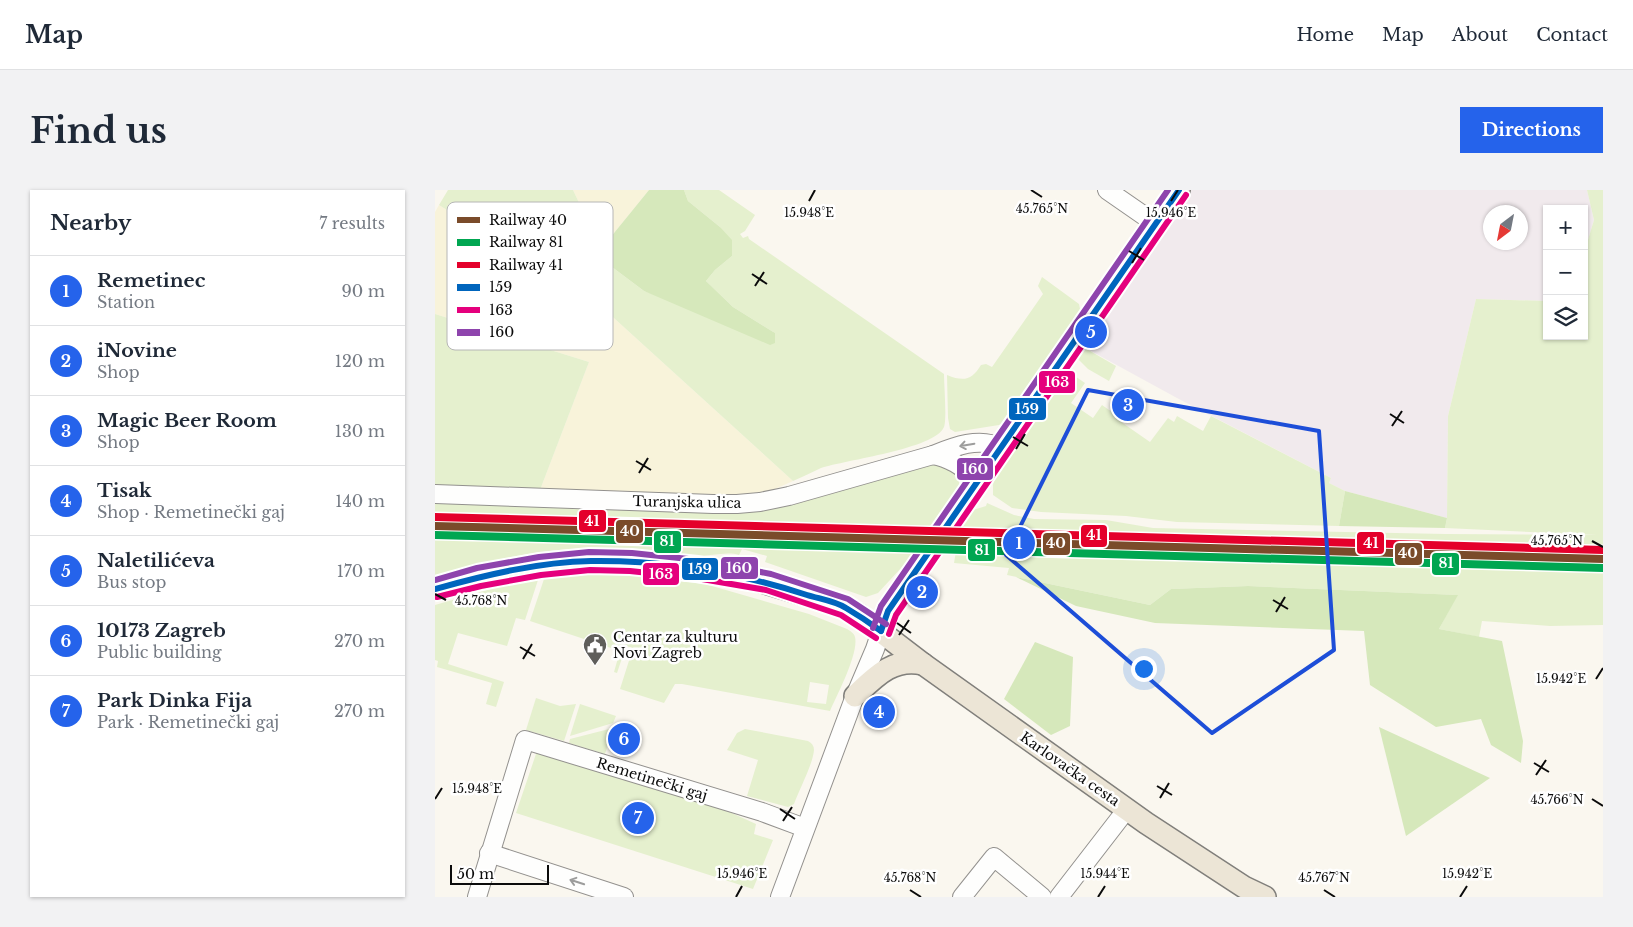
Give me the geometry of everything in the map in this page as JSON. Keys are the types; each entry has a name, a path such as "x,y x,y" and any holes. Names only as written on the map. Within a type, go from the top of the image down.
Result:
{"main road":[{"path":"881,631 891,606 1179,190"},
{"name":"Karlovačka cesta","path":"435,589 479,577 540,566 590,561 631,562 714,571 768,582 845,607 1127,809 1197,857 1245,887 1265,897"},
{"path":"855,696 877,676 893,665 907,662 923,664"}],"street":[{"path":"1107,190 1155,224"},
{"name":"Turanjska ulica","path":"435,494 737,504 760,502 789,496 933,455 953,447 979,442 989,443 1001,448"},
{"path":"933,455 941,456 954,462 978,480"},
{"path":"780,897 881,631"},
{"name":"Remetinečki gaj","path":"477,897 489,852 525,740 762,812 805,828"},
{"path":"1059,897 1127,809"},
{"path":"489,852 624,897"},
{"path":"962,897 994,857 1042,897"}],"highlighted area":[{"path":"1088,390 1319,431 1334,650 1212,733 1006,555"}],"shaded area":[{"path":"573,190 649,190 613,234 613,202 579,202"},
{"path":"1188,190 1587,190 1594,220 1588,240 1588,205 1543,205 1543,301 1476,299 1448,416 1447,518 1345,491 1329,483 1331,478 1080,345"},
{"path":"439,205 447,210 447,318 435,314 435,212"},
{"path":"613,317 793,481 757,497 540,490 589,362 550,350 613,350"}],"green space":[{"path":"448,190 573,190 579,202 447,202 447,210 439,205"},
{"path":"649,190 684,190 688,201 720,227 732,240 732,256 715,270 706,281 733,307 775,333 775,343 770,345 644,291 613,268 613,234"},
{"path":"684,190 719,190 755,215 745,231 740,234 743,238 748,236 749,239 944,374 945,423 937,435 907,448 821,468 793,481 613,317 613,268 644,291 775,333 733,307 706,281 715,270 732,256 720,227 688,201"},
{"path":"1587,190 1603,190 1603,559 1245,548 955,536 973,510 986,506 987,503 1014,515 1034,519 1106,520 1153,528 1597,535 1445,528 1447,518 1448,416 1476,299 1543,301 1543,340 1588,340 1588,240 1594,220"},
{"path":"1042,277 1079,304 1081,314 1006,421 999,425 955,432 950,429 948,418 947,375 963,379 971,377 981,365 986,364 992,367 1043,294 1038,286"},
{"path":"435,314 447,318 447,350 550,350 589,362 540,490 435,487"},
{"path":"1085,348 1116,366 1109,381 1088,369 1077,358"},
{"path":"1069,372 1085,383 1071,403 1093,418 1102,405 1112,412 1114,417 1150,442 1168,418 1174,422 1177,416 1203,431 1211,416 1331,478 1329,483 1345,491 1339,526 1177,522 1126,516 1041,512 1012,508 993,495 995,476"},
{"path":"939,463 955,473 959,480 959,490 931,536 918,533 435,520 435,503 742,509"},
{"path":"1345,491 1447,518 1445,528 1339,526"},
{"path":"435,530 927,544 878,593 866,597 765,562 767,556 742,549 739,555 694,556 615,548 583,548 540,552 496,560 435,576"},
{"path":"956,551 1012,556 1141,560 1291,555 1603,565 1603,625 1550,626 1482,621 1479,637 1439,629 1457,595 1248,586 1171,589 1150,605 1007,575 1009,568 954,563"},
{"path":"585,574 640,576 705,584 809,614 847,629 855,637 854,653 847,674 830,711 682,684 675,684 664,703 620,689 633,648 626,646 617,673 614,672 620,651 530,621 544,579","holes":["810,682 829,685 826,704 807,702"]},
{"path":"1016,577 1150,605 1171,589 1248,586 1458,595 1439,629 1502,641 1523,741 1521,763 1491,745 1481,719 1436,727 1370,685 1364,631 1155,623 1076,606"},
{"path":"538,580 525,620 516,618 507,646 458,633 448,664 504,682 496,707 486,704 492,683 437,667 438,661 435,660 435,605 501,586"},
{"path":"1035,642 1073,657 1070,726 1051,735 1004,699"},
{"path":"536,698 560,706 576,704 564,741 526,730"},
{"path":"580,704 616,716 613,723 570,736"},
{"path":"1379,727 1490,778 1406,836"},
{"path":"613,728 605,754 569,743 570,739"},
{"path":"745,729 808,741 813,745 814,750 811,762 794,804 788,807 747,796 758,760 727,750 737,733"},
{"path":"539,745 723,809 756,824 754,834 773,840 753,889 516,813"}],"rail line":[{"name":"41","path":"435,517 1603,550"},
{"name":"40","path":"435,526 1603,559"},
{"name":"81","path":"435,535 1603,568"}],"transit line":[{"name":"160","path":"873,628 881,606 1168,190"},
{"name":"159","path":"881,631 888,611 1179,190"},
{"name":"163","path":"889,634 896,615 1186,195"},
{"name":"160","path":"435,580 477,568 539,557 589,552 632,553 698,560 771,574 848,599 886,624"},
{"name":"159","path":"435,589 493,574 552,564 591,561 646,563 728,574 827,600 846,608 881,631"},
{"name":"163","path":"437,597 481,586 541,575 590,570 630,571 696,578 766,590 841,615 876,638"}],"place":[{"name":"Naletilićeva","path":"1091,332"},
{"name":"Magic Beer Room","path":"1128,405"},
{"name":"Remetinec","path":"1019,543"},
{"name":"iNovine","path":"922,592"},
{"name":"Centar za kulturu Novi Zagreb","path":"595,666"},
{"name":"Tisak","path":"879,712"},
{"name":"10173 Zagreb","path":"624,739"},
{"name":"Park Dinka Fija","path":"638,818"}]}
